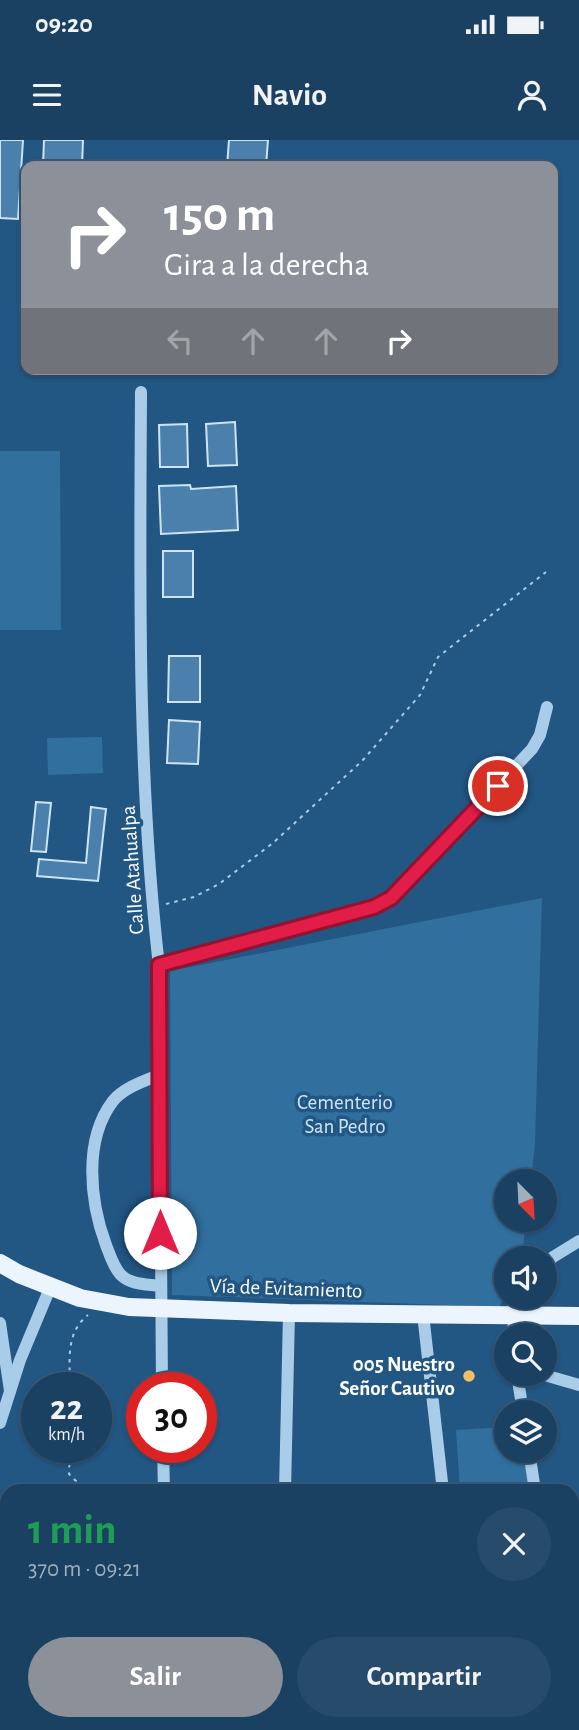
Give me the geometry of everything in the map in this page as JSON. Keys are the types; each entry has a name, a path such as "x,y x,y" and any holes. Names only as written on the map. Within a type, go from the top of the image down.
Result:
{"main road":[{"name":"Vía de Evitamiento","path":"0,1263 50,1288 80,1298 129,1307 160,1306 289,1313 579,1316"}],"street":[{"name":"Calle Atahualpa","path":"141,392 142,712 152,904 159,965 162,1372"},
{"path":"159,965 374,907 391,898 532,749 540,734 547,707"},
{"path":"159,1075 114,1099 100,1123 92,1162 92,1195 100,1231 121,1275 132,1283 160,1286"},
{"path":"557,1255 579,1241"},
{"path":"0,1423 20,1360 50,1288"},
{"path":"513,1309 513,1323"},
{"path":"285,1484 289,1313"},
{"path":"423,1314 442,1484"},
{"path":"0,1323 10,1392"},
{"path":"557,1379 579,1385"},
{"path":"163,1463 164,1484"},
{"path":"531,1463 534,1484"}],"path":[{"path":"152,904 168,904 194,897 219,884 273,843 362,761 420,695 438,657 546,572"},
{"path":"70,1372 70,1342 77,1324 104,1303"},
{"path":"69,1463 69,1474 76,1484"}],"green space":[{"path":"0,451 60,451 61,630 0,630"},
{"path":"102,737 103,773 48,775 47,738"},
{"name":"Cementerio San Pedro","path":"542,898 532,1169 494,1169 494,1232 525,1232 523,1246 494,1246 494,1307 172,1295 170,971"},
{"path":"494,1428 494,1463 531,1463 532,1484 460,1484 456,1430"}],"building":[{"path":"0,140 23,140 18,219 0,218"},
{"path":"44,140 83,140 82,161 43,161"},
{"path":"229,140 268,140 266,161 227,161"},
{"path":"235,422 237,465 208,466 206,424"},
{"path":"187,424 188,467 160,467 159,425"},
{"path":"190,485 191,489 236,486 238,530 161,534 159,486"},
{"path":"163,551 193,551 193,597 163,597"},
{"path":"169,656 200,656 200,702 168,702"},
{"path":"169,720 200,722 198,764 167,763"},
{"path":"36,802 51,803 46,852 31,851"},
{"path":"91,807 106,809 98,881 37,876 39,859 86,863"}],"place":[{"name":"005 Nuestro Señor Cautivo","path":"469,1376"}],"route":[{"path":"160,1233 159,965 374,907 391,898 498,786"}]}
